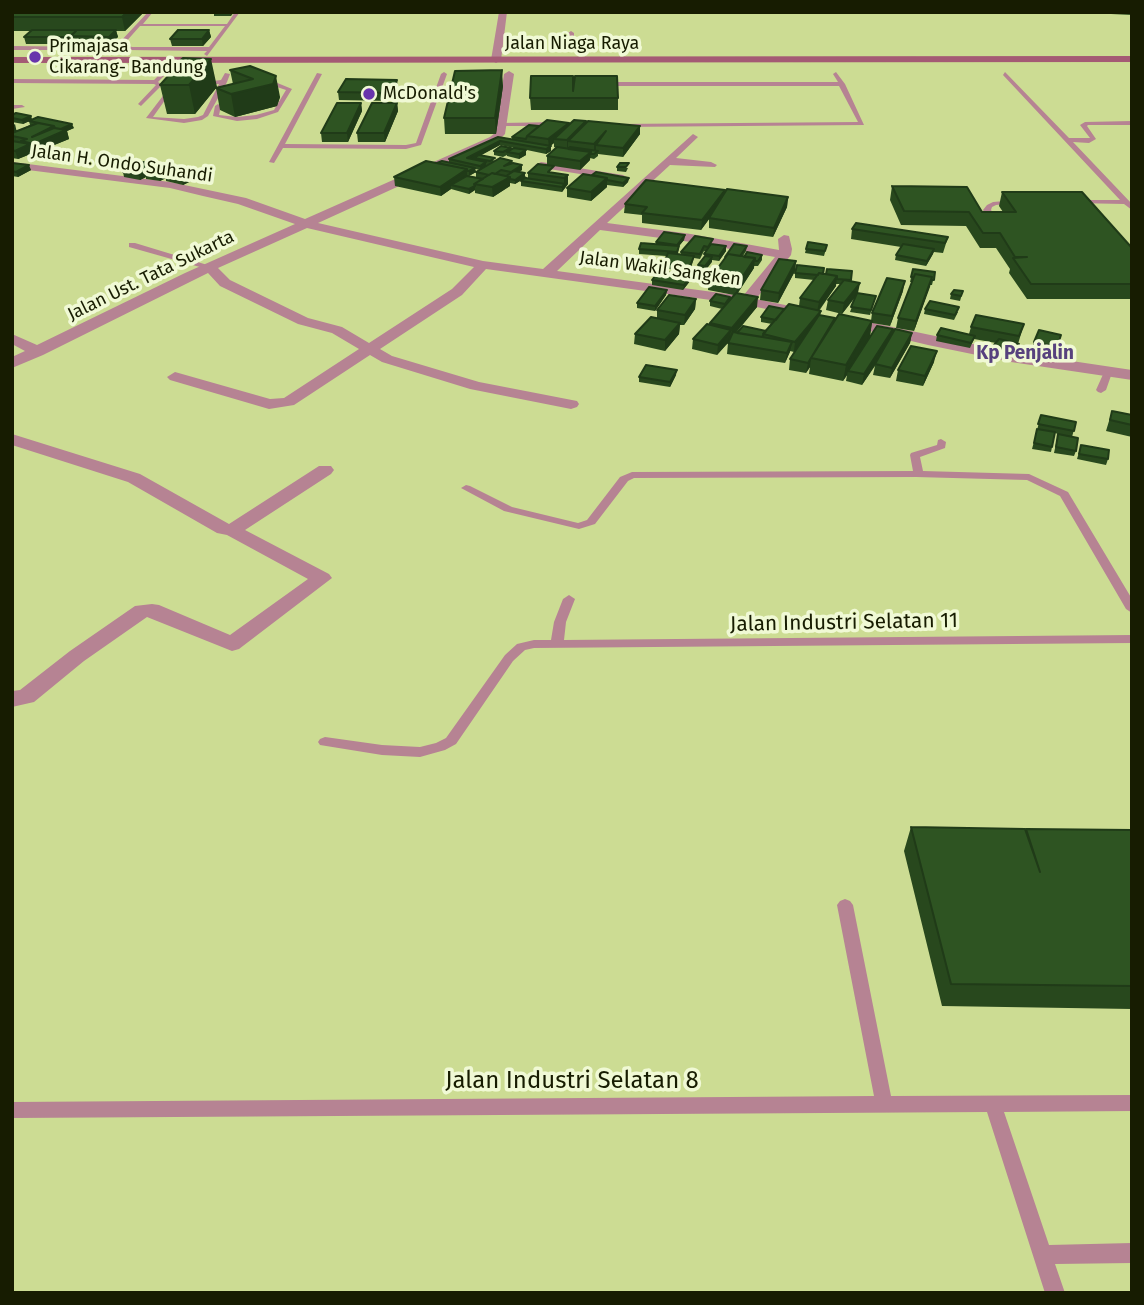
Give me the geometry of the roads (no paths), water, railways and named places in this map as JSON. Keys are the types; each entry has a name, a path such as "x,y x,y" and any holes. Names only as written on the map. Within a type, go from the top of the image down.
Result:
{"main road":[{"name":"Jalan Niaga Raya","path":"12,60 1132,59"},
{"path":"318,74 330,72 336,65 320,61"},
{"path":"356,72 352,69 354,65 374,61"},
{"path":"12,73 172,75"},
{"path":"190,78 225,78 239,74"},
{"path":"253,74 279,74"},
{"path":"305,74 331,74"},
{"path":"433,74 443,78 456,78"},
{"name":"Jalan Niaga Raya","path":"595,79 849,74"},
{"path":"992,74 1018,74"},
{"name":"Jalan Niaga Raya","path":"495,78 512,76"}],"street":[{"path":"496,60 503,12"},
{"path":"501,125 512,76"},
{"name":"Jalan Ust. Tata Sukarta","path":"12,363 210,267 494,139 500,134 501,125"},
{"path":"546,274 693,138"},
{"path":"530,176 558,151"},
{"path":"668,161 711,165"},
{"name":"Jalan H. Ondo Suhandi","path":"12,165 34,170 170,185 242,201 306,224"},
{"path":"541,166 646,181"},
{"path":"14,179 34,170"},
{"name":"Jalan Wakil Sangken","path":"306,224 483,265 747,300 928,341 1011,357 1132,375"},
{"path":"598,226 691,238 783,255"},
{"path":"747,300 783,255 786,249 784,239"},
{"path":"175,377 277,404 299,395 457,292 483,265"},
{"path":"210,267 225,283 292,316 337,330 387,359 476,386 571,404"},
{"path":"12,338 38,352"},
{"path":"12,439 134,478 224,530 232,530 322,578 232,644 152,610 142,611 77,656 26,697 12,699"},
{"path":"232,530 325,470"}],"lane":[{"path":"120,45 151,12"},
{"path":"203,60 238,12"},
{"path":"145,18 233,18"},
{"path":"138,25 228,25"},
{"path":"202,33 208,25"},
{"path":"571,33 571,50"},
{"path":"130,34 142,34"},
{"path":"12,48 104,48 120,45 130,48 128,49"},
{"path":"104,48 104,51 109,52 128,49 211,49"},
{"path":"176,61 186,49"},
{"path":"272,162 318,74"},
{"path":"606,125 862,124 836,74"},
{"path":"1005,74 1129,205"},
{"path":"172,75 149,118 184,121 205,116 225,78"},
{"path":"12,81 155,82 172,75"},
{"path":"280,146 414,146 423,139 443,78"},
{"path":"595,79 842,84"},
{"path":"141,104 159,85 155,82"},
{"path":"218,106 216,116 245,119 270,113 281,105 289,89 275,84 258,84"},
{"path":"281,105 304,105"},
{"path":"12,107 22,107"},
{"path":"1068,140 1089,141 1094,138 1083,125 1087,123 1132,122"},
{"path":"501,125 565,124"},
{"path":"992,217 987,210 995,202 1029,202"},
{"path":"1066,202 1129,205"},
{"path":"132,245 210,267"},
{"path":"1101,390 1109,370"},
{"path":"919,474 915,455 942,446 941,442"},
{"path":"466,488 508,509 579,526 591,522 624,479 632,475 919,474 1029,477 1051,485 1064,494 1132,609"},
{"path":"557,643 560,622 569,599"},
{"name":"Jalan Industri Selatan 11","path":"325,742 420,752 440,747 451,741 509,658 520,647 557,643 1132,639"},
{"path":"845,905 884,1105"},
{"name":"Jalan Industri Selatan 8","path":"12,1110 1132,1103"},
{"path":"993,1104 1055,1293"},
{"path":"1043,1255 1132,1253"}],"place":[{"name":"Primajasa Cikarang- Bandung","path":"35,57"},
{"name":"McDonald's","path":"369,94"}],"district":[{"name":"Kp Penjalin","path":"1025,354"}]}
